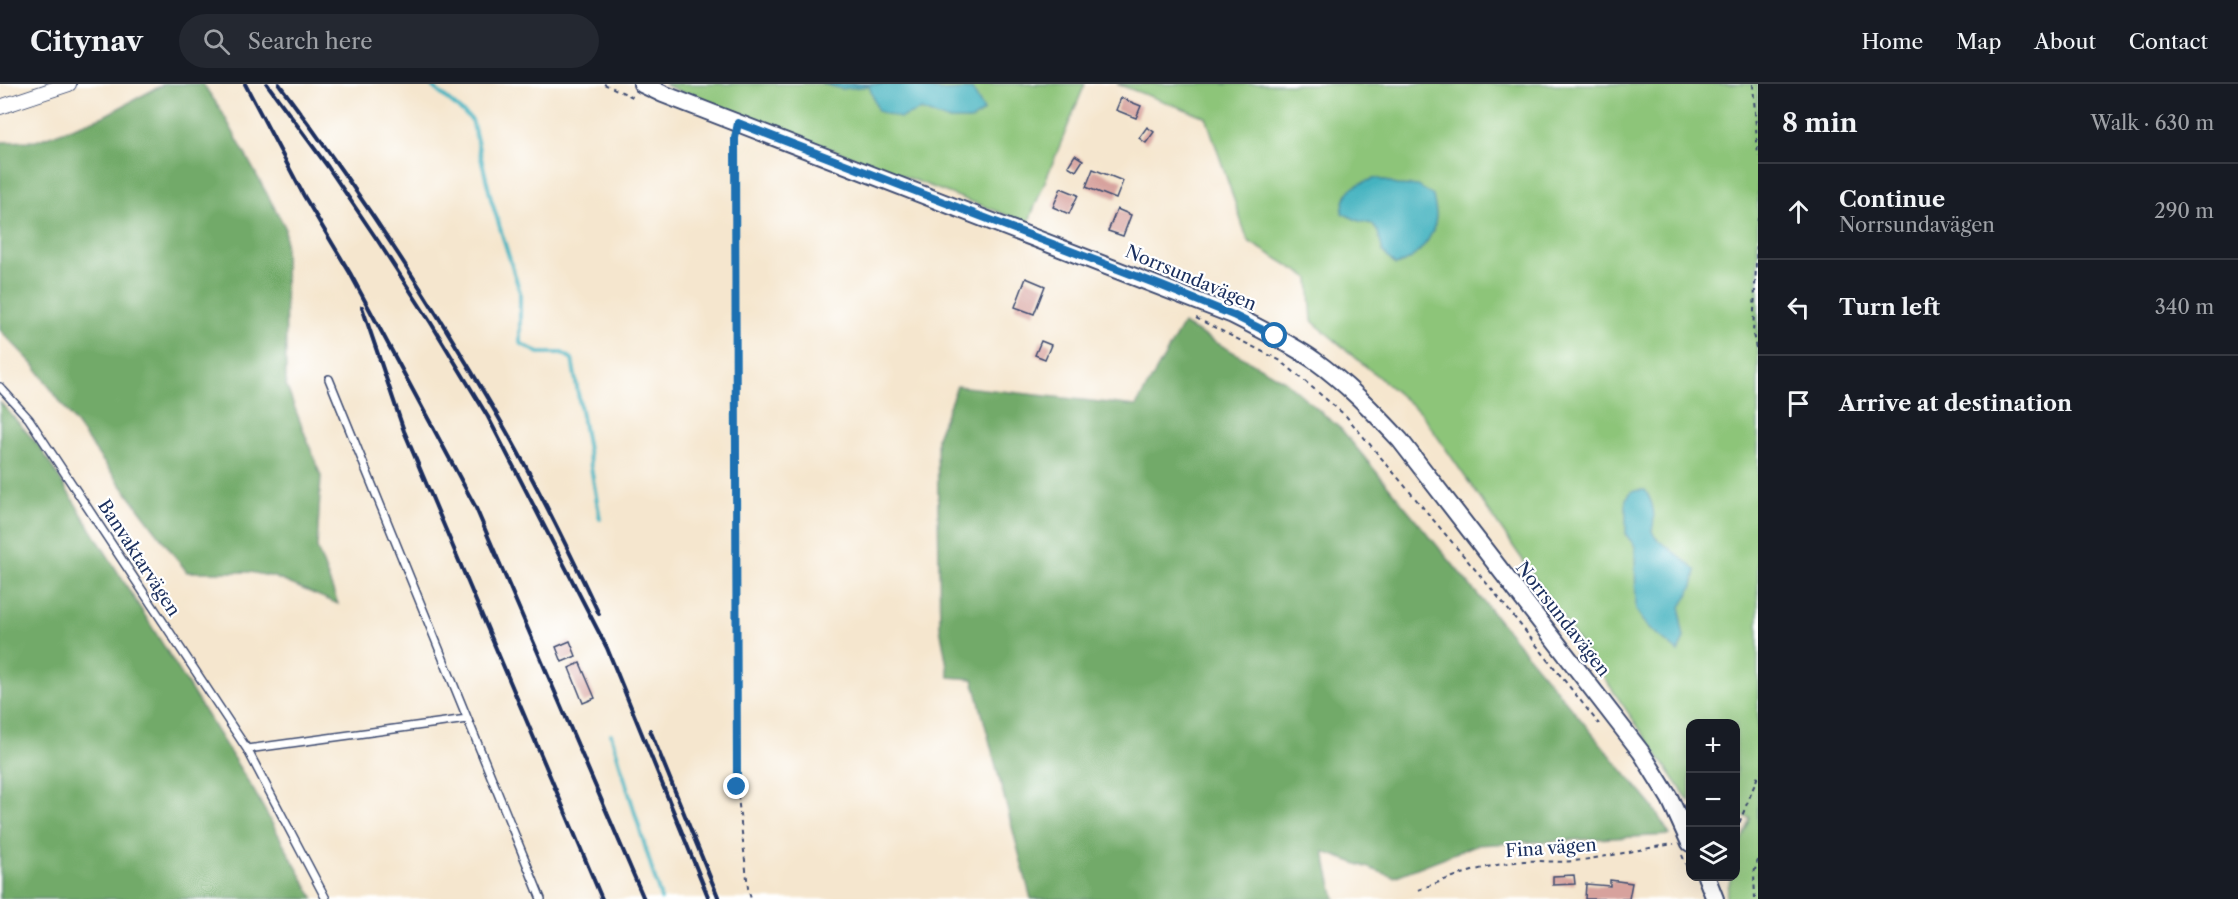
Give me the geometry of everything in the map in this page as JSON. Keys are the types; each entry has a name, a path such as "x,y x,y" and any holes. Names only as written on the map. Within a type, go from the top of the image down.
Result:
{"street":[{"path":"0,107 69,84"},
{"name":"Norrsundavägen","path":"642,92 738,123 1233,315 1275,336 1316,361 1360,398 1400,440 1641,752 1670,799 1686,842"},
{"path":"1708,881 1715,899"}],"lane":[{"path":"329,378 541,899"},
{"name":"Banvaktarvägen","path":"0,387 29,419 247,749 326,899"},
{"path":"247,749 468,719"}],"path":[{"path":"604,84 642,92"},
{"path":"1753,84 1758,156"},
{"path":"738,123 735,138 737,787 751,899"},
{"path":"1758,218 1753,334 1758,357"},
{"path":"1190,315 1281,361 1346,416 1499,598 1604,730"},
{"path":"1738,827 1758,776"},
{"name":"Fina vägen","path":"1418,890 1472,869 1525,861 1568,862 1611,857 1638,849 1677,843 1686,845"},
{"path":"1755,899 1754,873 1758,860"}],"green space":[{"path":"164,84 203,84 221,110 285,227 286,385 321,476 317,548 338,604 274,577 250,572 187,572 33,364 0,330 0,142 36,141 104,116"},
{"path":"664,84 1085,84 1028,223 685,94"},
{"path":"1117,84 1758,84 1758,899 1727,899 1726,896 1730,881 1740,881 1740,845 1750,818 1740,814 1740,719 1686,719 1686,796 1421,413 1312,321 1309,278 1248,241 1206,117"},
{"path":"1183,324 1285,381 1341,429 1653,807 1670,835 1476,845 1394,877 1324,852 1335,899 1031,899 973,679 949,677 940,627 937,437 957,386 1136,406"},
{"path":"0,402 40,447 254,791 314,899 0,899"}],"water":[{"path":"823,84 918,84 937,90 972,89 984,111 972,120 947,120 921,110 900,118 878,111 869,86 841,89"},
{"path":"1377,178 1396,185 1418,186 1433,196 1436,216 1428,240 1410,259 1395,265 1383,252 1378,232 1372,224 1342,213 1343,204 1352,188"},
{"path":"1645,490 1653,509 1652,531 1655,537 1696,570 1693,586 1681,607 1684,638 1678,652 1647,626 1636,610 1635,546 1626,535 1626,499 1632,491"}],"building":[{"path":"1121,98 1141,106 1136,118 1116,110"},
{"path":"1147,127 1154,132 1146,143 1139,138"},
{"path":"1075,155 1083,160 1076,171 1068,166"},
{"path":"1093,169 1123,181 1116,199 1086,187"},
{"path":"1061,188 1078,195 1069,214 1053,207"},
{"path":"1117,209 1131,215 1123,236 1108,231"},
{"path":"1026,278 1045,286 1034,314 1015,307"},
{"path":"1041,341 1051,345 1045,359 1035,355"},
{"path":"570,641 576,656 562,662 556,647"},
{"path":"580,663 595,698 583,703 569,668"},
{"path":"1574,875 1575,884 1553,885 1553,876"},
{"path":"1610,880 1632,883 1629,899 1585,899 1586,884 1610,886"}],"waterway":[{"path":"429,84 472,120 491,199 520,292 520,343 539,353 562,353 572,359 600,519"},
{"path":"611,734 661,899"}],"railway":[{"path":"245,84 475,506 644,899"},
{"path":"267,84 328,167 378,241 488,417 607,648 709,899"},
{"path":"279,84 365,204 471,370 537,487 599,614"},
{"path":"362,307 404,431 602,899"},
{"path":"650,730 719,899"}],"route":[{"path":"737,787 735,138 738,123 1162,286 1233,315 1275,336"}]}
